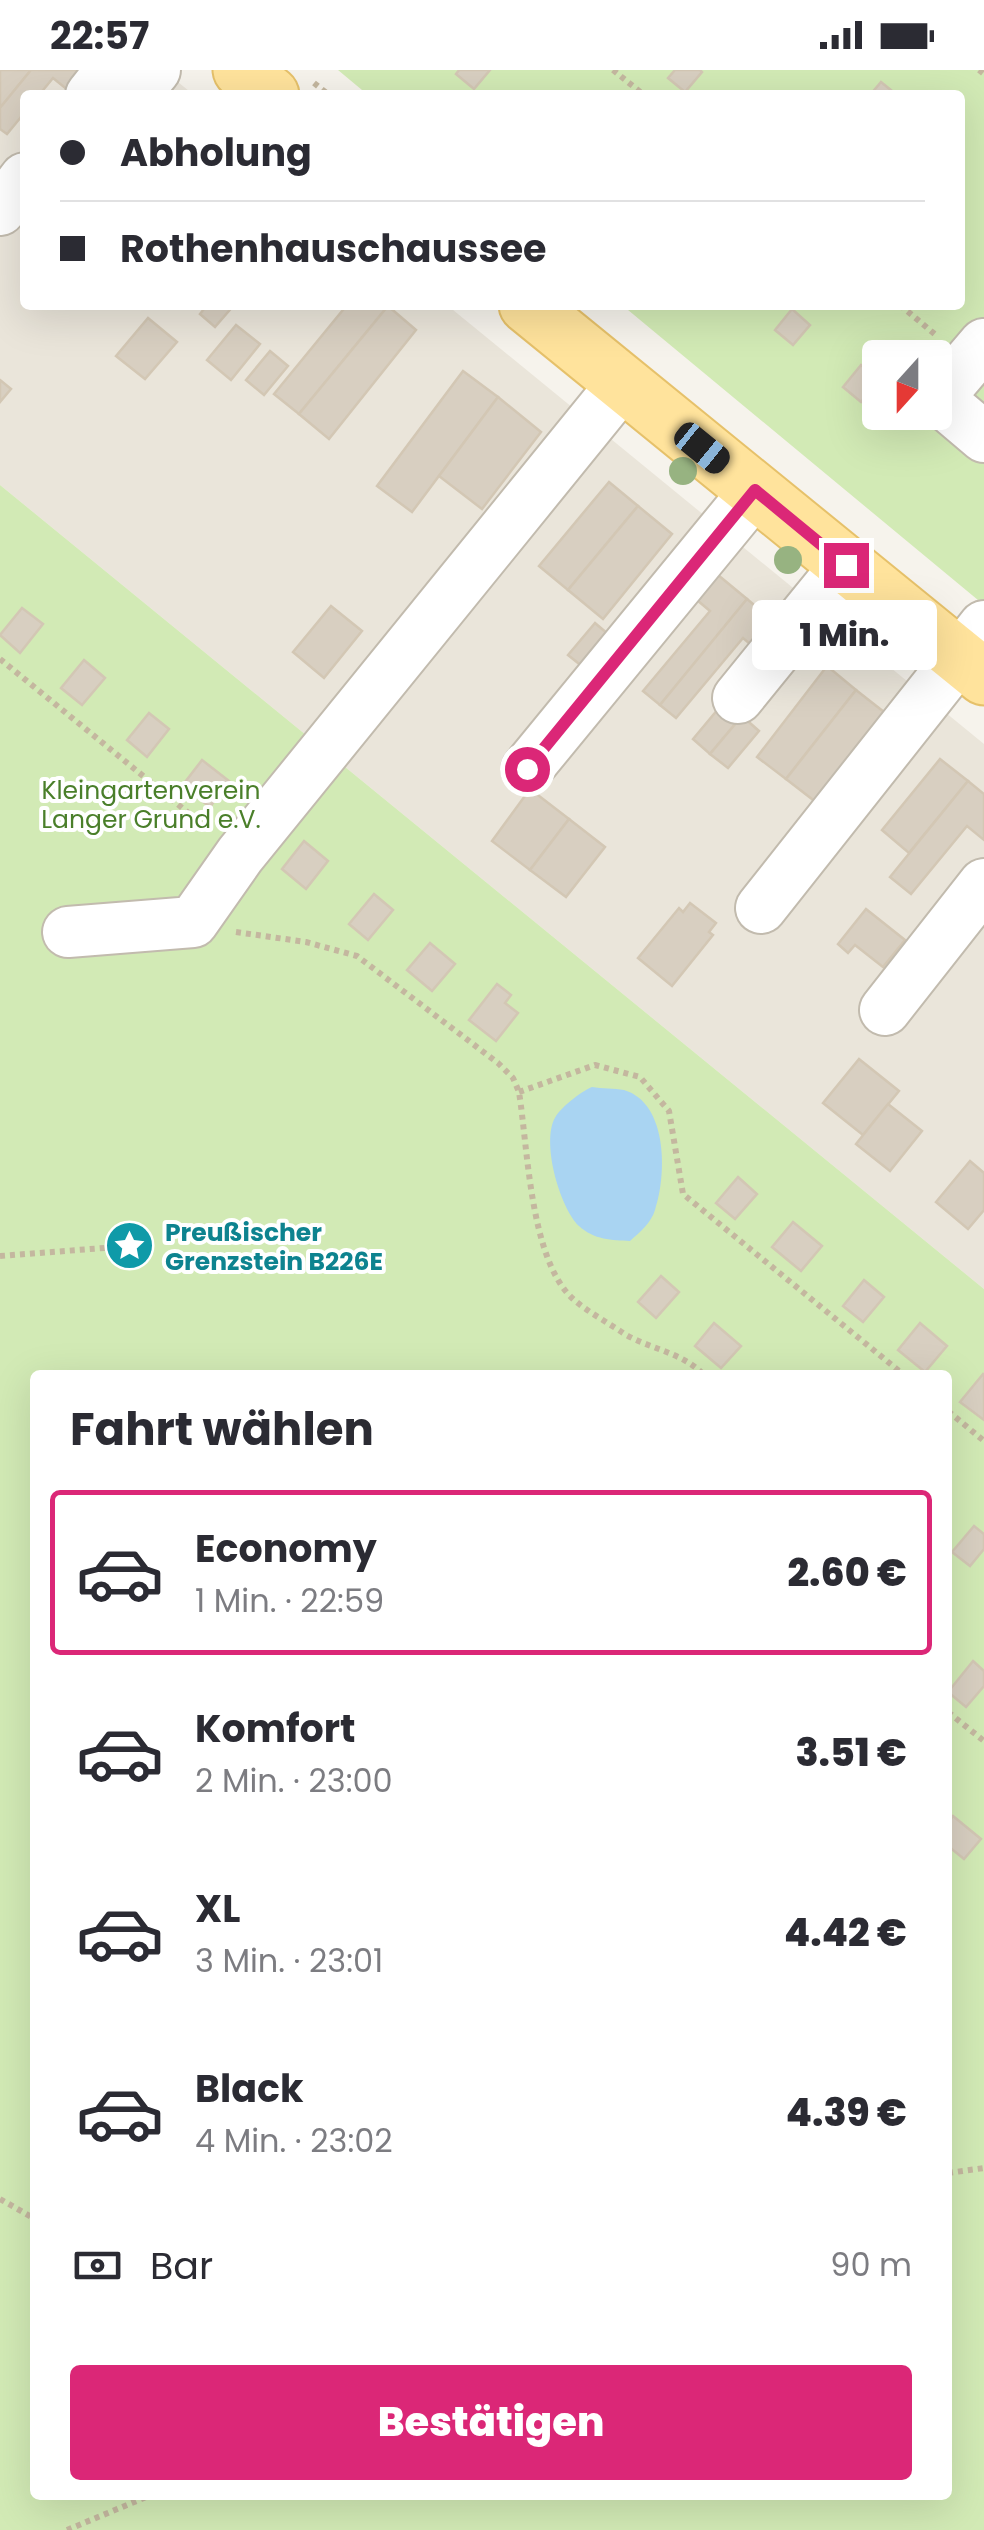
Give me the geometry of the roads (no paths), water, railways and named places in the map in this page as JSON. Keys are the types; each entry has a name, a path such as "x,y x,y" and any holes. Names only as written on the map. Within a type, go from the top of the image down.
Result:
{"main road":[{"path":"241,70 265,90"},
{"path":"533,310 846,565 976,653"}],"lane":[{"path":"95,90 110,70"},
{"path":"138,90 155,70"},
{"path":"12,226 20,196"},
{"path":"984,344 938,398 984,436"},
{"path":"68,932 192,922 240,855 623,383"},
{"path":"527,769 755,490"},
{"path":"738,698 846,565"},
{"path":"760,908 976,653"},
{"path":"886,1010 984,884"}],"water":[{"path":"592,1087 624,1090 638,1097 656,1124 662,1160 659,1195 651,1219 630,1241 597,1237 579,1226 565,1205 554,1173 550,1141 556,1116"}],"place":[{"name":"Preußischer Grenzstein B226E","path":"130,1246"}],"park label":[{"name":"Kleingartenverein Langer Grund e.V.","path":"151,804"}]}
